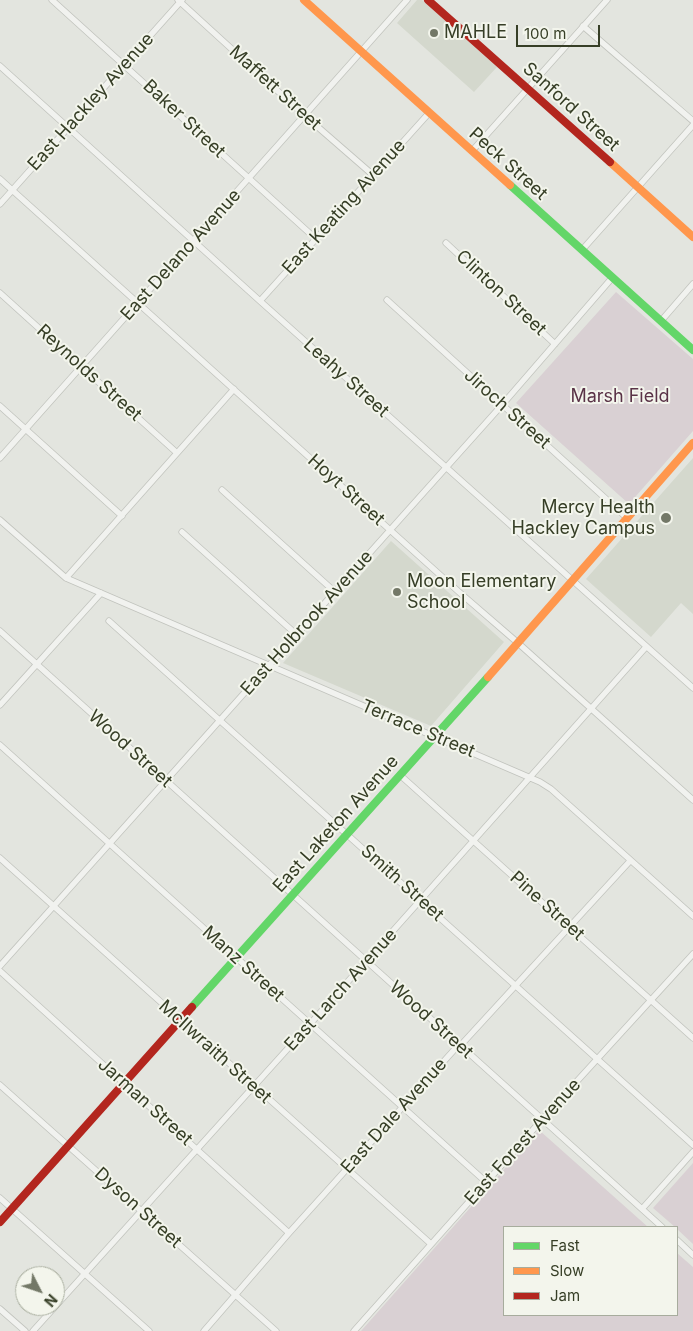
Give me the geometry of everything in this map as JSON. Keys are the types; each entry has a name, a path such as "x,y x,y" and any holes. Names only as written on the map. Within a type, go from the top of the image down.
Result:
{"main road":[{"name":"Peck Street","path":"304,0 693,350"},
{"name":"Sanford Street","path":"428,0 693,237"},
{"name":"East Laketon Avenue","path":"0,1222 518,643 693,443"}],"street":[{"name":"Baker Street","path":"52,0 125,64 316,239"},
{"name":"East Delano Avenue","path":"0,458 406,0"},
{"path":"472,151 607,0"},
{"name":"East Hackley Avenue","path":"0,204 180,1"},
{"name":"Maffett Street","path":"180,1 304,115 373,175"},
{"path":"583,26 693,122"},
{"name":"Leahy Street","path":"0,66 693,688"},
{"name":"East Keating Avenue","path":"260,301 429,113"},
{"path":"582,250 693,125"},
{"name":"Hoyt Street","path":"0,179 458,592 518,643 693,800"},
{"name":"Clinton Street","path":"446,243 555,344"},
{"name":"East Holbrook Avenue","path":"0,966 502,405 612,278"},
{"path":"661,321 693,284"},
{"name":"Reynolds Street","path":"0,293 177,453"},
{"name":"Jiroch Street","path":"388,300 628,518"},
{"path":"66,578 234,389"},
{"path":"0,406 122,516"},
{"path":"222,490 335,592"},
{"name":"Terrace Street","path":"0,520 66,578 530,777 551,789 693,916"},
{"path":"182,532 297,635"},
{"path":"0,705 101,593"},
{"name":"Smith Street","path":"109,621 693,1145"},
{"name":"Wood Street","path":"0,631 661,1226"},
{"name":"East Larch Avenue","path":"34,1331 198,1150 646,646"},
{"name":"Manz Street","path":"0,745 486,1182"},
{"name":"Pine Street","path":"400,774 693,1038"},
{"name":"McIlwraith Street","path":"0,858 346,1170 431,1244"},
{"name":"East Dale Avenue","path":"204,1331 288,1233 454,1050 460,1046 630,861"},
{"name":"East Forest Avenue","path":"354,1331 542,1119 693,954"},
{"name":"Jarman Street","path":"0,971 288,1233"},
{"name":"Dyson Street","path":"0,1085 276,1331"},
{"path":"642,1209 693,1152"},
{"path":"0,1198 149,1331"},
{"path":"678,1241 693,1255"},
{"path":"0,1309 26,1331"}],"shaded area":[{"path":"417,0 422,0 497,67 474,92 397,23"},
{"name":"Mercy Health Hackley Campus","path":"693,458 693,614 681,603 651,637 586,579"},
{"name":"Moon Elementary School","path":"391,541 504,642 431,726 283,663"}],"green space":[{"name":"Marsh Field","path":"616,292 693,359 693,431 629,504 516,403"},
{"path":"539,1130 647,1226 503,1226 503,1316 678,1316 678,1254 693,1267 693,1331 361,1331"},
{"path":"693,1163 693,1244 678,1230 678,1226 674,1226 653,1208"}],"traffic: fast":[{"path":"510,185 693,350"},
{"path":"192,1007 488,677"}],"traffic: slow":[{"path":"304,0 510,185"},
{"path":"610,162 693,237"},
{"path":"488,677 693,443"}],"traffic: jam":[{"path":"428,0 610,162"},
{"path":"0,1222 192,1007"}],"place":[{"name":"MAHLE","path":"434,33"},
{"name":"Mercy Health Hackley Campus","path":"666,518"},
{"name":"Moon Elementary School","path":"397,592"}]}
